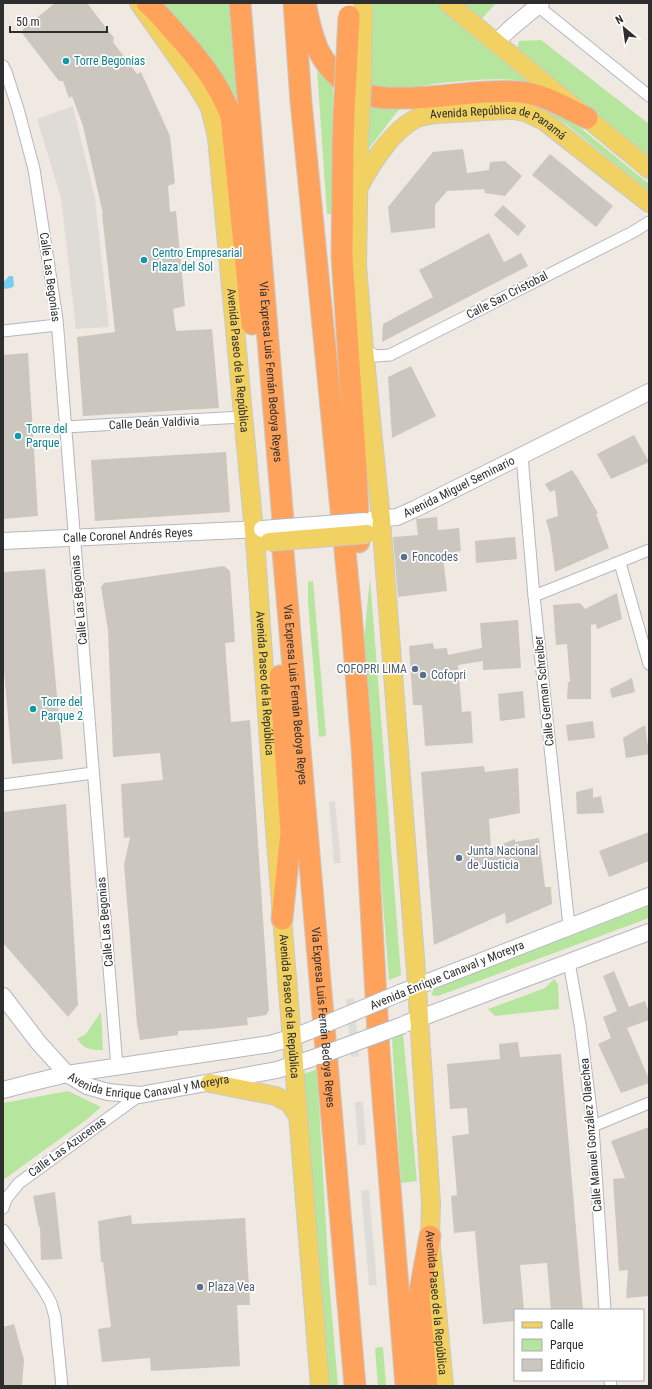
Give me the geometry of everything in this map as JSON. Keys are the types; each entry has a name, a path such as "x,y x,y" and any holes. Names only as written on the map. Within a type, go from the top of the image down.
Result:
{"highway":[{"path":"147,3 185,42 213,79 225,100 231,116 254,338 264,381 273,407"},
{"name":"Vía Expresa Luis Fernán Bedoya Reyes","path":"240,3 283,521 283,548 355,1386"},
{"path":"294,3 301,102 351,612 362,748 379,1050 406,1386"},
{"path":"305,3 314,40 321,55 334,72 365,94 381,98 418,98 521,92 542,98 588,118"},
{"path":"351,612 359,560 356,468 342,257 351,146 344,113 356,10"},
{"path":"282,920 291,832 272,570 273,560 283,521"},
{"path":"427,1386 419,1296 430,1236"}],"main road":[{"name":"Avenida Paseo de la República","path":"139,3 194,81 210,108 217,137 234,304 242,417 260,539 274,818 320,1386"},
{"path":"448,3 649,169"},
{"name":"Avenida República de Panamá","path":"358,190 376,158 408,123 434,114 513,110 525,112 544,121 649,203"},
{"path":"260,539 371,524 364,349 357,266 358,190 351,146"},
{"name":"Avenida Paseo de la República","path":"371,524 373,535 378,539 382,546 408,990 431,1204 430,1236 444,1386"},
{"path":"210,1083 276,1096 289,1104 298,1116"}],"street":[{"path":"496,42 537,4 649,96"},
{"name":"Calle Las Begonias","path":"4,71 18,109 34,169 57,325 117,1067"},
{"name":"Calle San Cristobal","path":"364,349 376,356 390,355 634,232 649,222"},
{"path":"3,331 57,325"},
{"name":"Avenida Miguel Seminario","path":"371,524 397,517 415,509 648,394"},
{"name":"Calle Deán Valdivia","path":"65,427 242,417"},
{"name":"Calle German Schreiber","path":"522,456 534,596 569,926"},
{"name":"Calle Coronel Andrés Reyes","path":"3,541 74,539 260,539"},
{"path":"534,596 620,563 649,550"},
{"path":"620,563 649,664"},
{"path":"3,785 93,773"},
{"name":"Avenida Enrique Canaval y Moreyra","path":"67,1074 270,1044 291,1038 569,926 649,896"},
{"name":"Avenida Enrique Canaval y Moreyra","path":"67,1074 87,1086 98,1090 140,1095 277,1070 411,1022 649,932"},
{"name":"Calle Manuel González Olaechea","path":"569,962 580,1024 593,1126 605,1309"},
{"path":"3,996 38,1042 67,1074 30,1082 3,1090"},
{"name":"Calle Las Azucenas","path":"3,1208 8,1196 19,1183 140,1095"},
{"path":"593,1126 649,1103"},
{"path":"3,1230 51,1303 55,1318 62,1386"}],"green space":[{"path":"157,3 229,3 238,110"},
{"path":"367,3 437,3 541,86 517,80 499,79 397,88 375,86 365,82"},
{"path":"453,3 496,3 478,23"},
{"path":"541,40 649,124 649,161 517,51 519,41"},
{"path":"316,54 333,80 332,214 327,214"},
{"path":"363,97 403,106 361,159"},
{"path":"534,104 572,121 649,184 649,191 567,125"},
{"path":"370,578 401,975 389,980 363,650"},
{"path":"313,581 326,736 319,737 308,601 308,582"},
{"path":"649,906 649,918 438,996 431,995 435,988"},
{"path":"554,979 558,984 559,1009 495,1016 488,1009 545,988"},
{"path":"101,1012 103,1050 95,1050 82,1045 77,1039 86,1034"},
{"path":"403,1034 417,1181 401,1183 392,1039"},
{"path":"317,1069 329,1280 338,1386 325,1386 302,1075"},
{"path":"68,1091 101,1107 86,1120 3,1180 3,1103"},
{"path":"383,1347 386,1386 378,1386 375,1348"}],"shaded area":[{"path":"73,106 95,198 109,327 76,329 61,198 37,119"},
{"path":"335,801 341,863 334,863 329,802"},
{"path":"354,998 359,1056 351,1057 346,999"},
{"path":"355,1102 363,1102 366,1145 358,1145"},
{"path":"369,1190 377,1285 369,1285 361,1191"}],"water":[{"path":"9,276 13,276 14,286 3,289 3,283"}],"building":[{"name":"Centro Empresarial Plaza del Sol","path":"55,3 87,3 114,38 113,42 137,74 141,72 170,136 175,183 168,186 170,212 176,211 185,306 173,309 176,331 212,329 219,408 83,416 77,337 115,332 103,214 83,126 72,96 69,98 63,81 59,81 22,33 23,29"},
{"path":"463,149 467,173 489,170 490,162 505,161 522,176 505,196 485,193 484,189 447,191 435,205 435,228 391,233 388,207 433,152"},
{"path":"550,154 613,206 596,227 532,175"},
{"path":"503,205 526,226 518,236 494,215"},
{"path":"489,233 504,262 521,253 528,266 382,342 383,324 433,297 419,270"},
{"name":"Torre del Parque","path":"28,353 38,516 3,519 3,355"},
{"path":"411,366 436,416 392,438 388,377"},
{"path":"634,435 649,462 611,479 597,454"},
{"path":"226,452 230,512 95,521 91,460"},
{"path":"572,470 598,513 596,514 609,548 555,572 550,534 546,520 558,516 555,490 550,492 545,484"},
{"path":"437,517 438,530 459,528 461,551 447,553 448,557 443,557 447,591 398,597 393,537 418,535 416,519"},
{"path":"515,537 517,559 476,563 475,541"},
{"path":"224,566 230,571 235,642 225,643 231,722 250,720 269,1010 266,1015 247,1018 248,1025 178,1031 178,1035 140,1040 137,1024 124,865 130,837 124,838 121,784 163,780 160,753 113,757 108,630 101,587 104,583"},
{"name":"Torre del Parque 2","path":"45,569 63,759 12,764 3,659 3,572"},
{"path":"617,593 622,619 597,629 596,624 591,625 591,699 567,699 568,682 570,682 567,644 556,645 553,605 580,603 585,609"},
{"path":"518,620 521,668 483,670 483,661 458,665 462,712 471,711 473,743 425,746 422,705 413,705 409,646 433,643 434,649 447,648 448,655 482,648 480,623"},
{"path":"632,678 635,692 612,698 610,689"},
{"path":"523,691 525,718 500,721 498,694"},
{"path":"593,721 595,738 568,741 566,725"},
{"path":"645,725 649,754 626,758 623,738"},
{"path":"484,766 485,772 518,768 520,813 489,819 491,848 515,839 515,842 539,838 545,887 551,887 552,904 506,924 505,913 434,945 421,772"},
{"path":"593,788 593,798 601,796 604,813 577,814 576,792"},
{"path":"66,804 78,1005 68,1017 3,943 3,812"},
{"path":"649,832 649,861 609,877 599,851"},
{"path":"614,971 629,1007 645,1001 649,1013 649,1020 627,1028 649,1079 649,1083 621,1093 598,1044 611,1038 603,1017 617,1011 603,976"},
{"path":"518,1042 520,1057 561,1054 583,1309 551,1309 547,1263 520,1265 524,1309 514,1309 514,1321 483,1324 475,1231 454,1233 451,1196 457,1195 452,1136 469,1134 467,1108 450,1109 447,1064 500,1059 499,1044"},
{"path":"649,1127 649,1296 626,1298 628,1270 619,1271 613,1179 625,1178 611,1141"},
{"path":"55,1192 62,1259 41,1260 40,1227 33,1196"},
{"name":"Plaza Vea","path":"131,1215 132,1224 245,1218 250,1305 237,1305 240,1366 151,1371 150,1358 102,1362 98,1329 111,1327 103,1262 101,1262 98,1221"},
{"path":"14,1324 24,1360 22,1386 3,1386 3,1327"}],"place":[{"name":"Torre Begonias","path":"66,61"},
{"name":"Centro Empresarial Plaza del Sol","path":"144,260"},
{"name":"Torre del Parque","path":"18,436"},
{"name":"Foncodes","path":"404,557"},
{"name":"COFOPRI LIMA","path":"415,669"},
{"name":"Cofopri","path":"423,675"},
{"name":"Torre del Parque 2","path":"33,709"},
{"name":"Junta Nacional de Justicia","path":"459,858"},
{"name":"Plaza Vea","path":"200,1287"}]}
